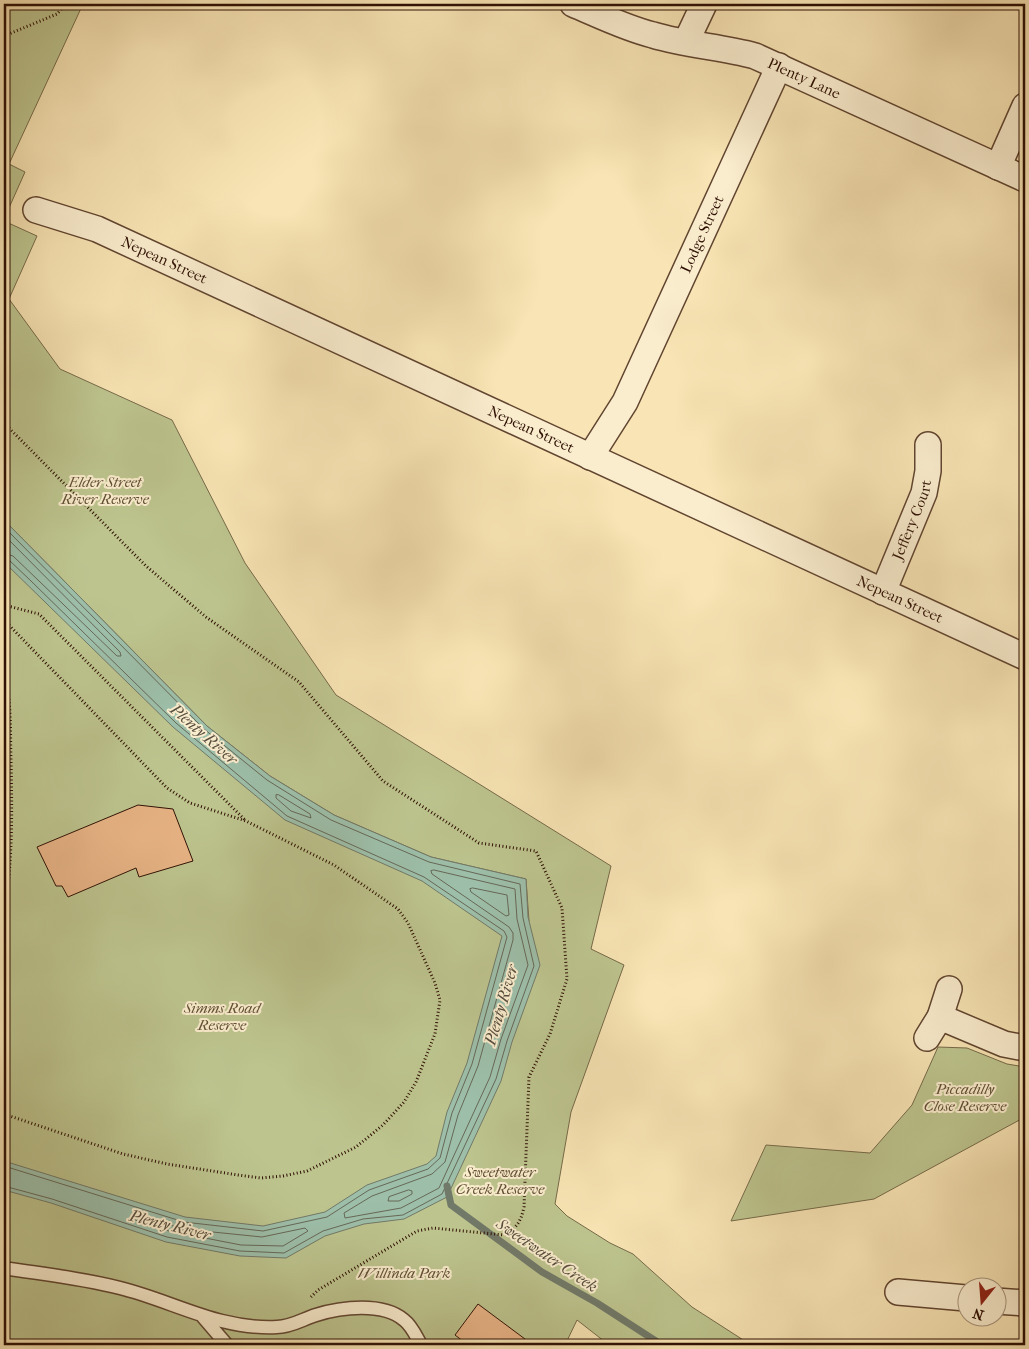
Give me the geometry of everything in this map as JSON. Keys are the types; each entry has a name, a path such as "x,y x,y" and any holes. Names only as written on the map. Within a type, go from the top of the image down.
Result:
{"street":[{"name":"Plenty Lane","path":"573,4 627,27 686,42 728,48 779,66 1025,178"},
{"path":"686,42 704,4"},
{"name":"Lodge Street","path":"599,461 779,66"},
{"path":"998,167 1025,106"},
{"name":"Nepean Street","path":"36,210 97,230 1025,656"},
{"name":"Jeffery Court","path":"883,592 924,493 928,471 928,445"},
{"path":"927,1038 940,1017 949,988"},
{"path":"940,1017 1004,1044 1025,1048"},
{"path":"898,1292 956,1297"},
{"path":"1006,1302 1025,1303"}],"lane":[{"path":"4,1268 120,1288 203,1317 268,1327 298,1323 315,1315 331,1311 361,1308 375,1310 391,1313 404,1319 413,1329 421,1345"},
{"path":"203,1317 227,1345"}],"path":[{"path":"4,36 58,14 66,4"},
{"path":"4,423 146,566 206,617 299,682 384,781 479,843 536,852 562,908 567,979 550,1034 529,1077 524,1207 521,1220 514,1230 504,1235 433,1228 417,1231 318,1290 309,1299 298,1323"},
{"path":"4,605 39,614 246,821"},
{"path":"4,620 167,788 190,803 246,821 334,865 385,898 398,909 408,923 435,983 440,1000 435,1034 416,1082 404,1102 383,1125 356,1147 329,1162 307,1171 261,1178 199,1170 122,1154 4,1114"},
{"path":"4,675 10,707 11,850 9,886 4,913"},
{"path":"4,849 11,850"}],"green space":[{"path":"4,4 83,4 9,164 25,172 4,219"},
{"path":"4,221 37,236 9,299 60,369 172,420 245,563 336,695 611,866 591,949 624,965 571,1112 555,1204 567,1216 610,1243 633,1254 692,1307 751,1345 609,1345 577,1320 565,1345 4,1345 4,541 270,791 529,921 526,879 431,857 334,815 270,776 207,726 4,520"},
{"name":"Piccadilly Close Reserve","path":"938,1047 967,1048 1007,1064 1025,1067 1025,1117 874,1199 731,1221 766,1145 870,1153 912,1105"}],"water":[{"name":"Plenty River","path":"4,520 207,726 270,776 334,815 431,857 526,879 528,917 540,965 512,1042 501,1081 447,1197 404,1219 364,1224 325,1236 286,1258 240,1256 166,1242 51,1203 4,1190 4,1161 185,1217 263,1226 325,1212 367,1185 427,1164 436,1156 447,1112 467,1063 502,936 422,881 285,820 173,727 4,562"}],"building":[{"path":"138,805 173,809 193,861 139,877 136,868 68,897 62,886 56,886 37,847"},
{"path":"478,1304 533,1345 468,1345 455,1335"}],"waterway":[{"name":"Sweetwater Creek","path":"447,1186 451,1205 542,1272 597,1303 662,1345"}],"park label":[{"name":"Elder Street River Reserve","path":"105,490"},
{"name":"Simms Road Reserve","path":"222,1016"},
{"name":"Sweetwater Creek Reserve","path":"500,1180"},
{"name":"Willinda Park","path":"404,1273"}]}
